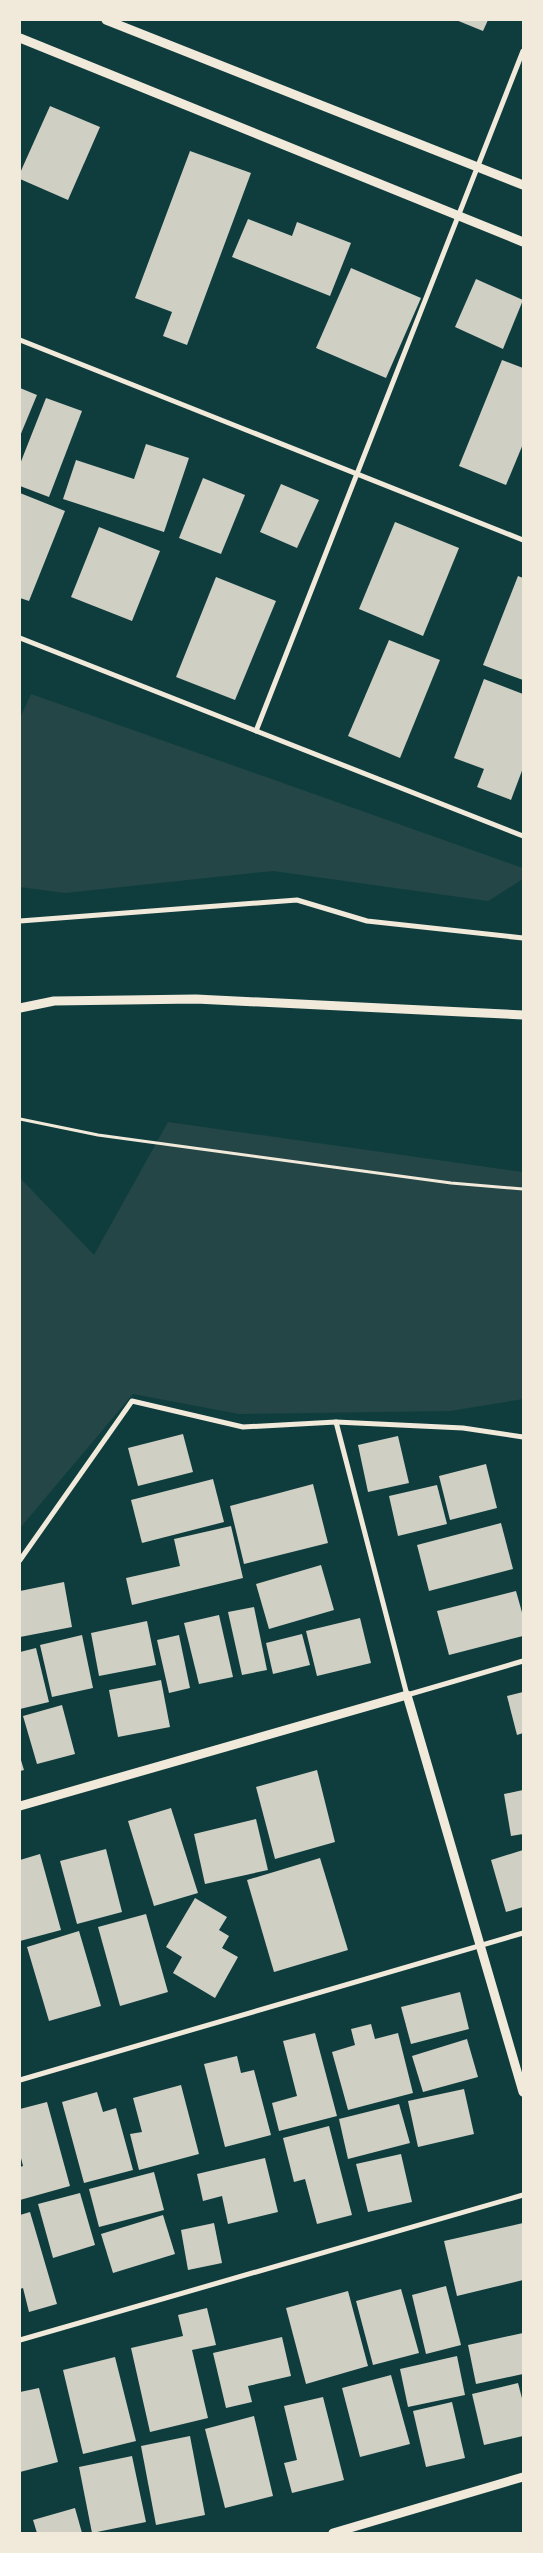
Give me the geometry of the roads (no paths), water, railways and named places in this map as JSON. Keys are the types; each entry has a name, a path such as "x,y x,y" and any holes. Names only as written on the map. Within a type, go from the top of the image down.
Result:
{"street":[{"path":"106,20 523,185"},
{"path":"20,38 523,242"},
{"path":"256,731 523,51"},
{"path":"20,340 523,540"},
{"path":"20,638 523,836"},
{"path":"20,921 297,900 367,921 523,938"},
{"path":"20,1008 54,1001 196,999 523,1015"},
{"path":"20,1560 132,1401 243,1427 336,1422 463,1428 523,1437"},
{"path":"336,1422 407,1695 523,2092"},
{"path":"20,1806 523,1660"},
{"path":"20,2080 523,1933"},
{"path":"20,2340 523,2195"},
{"path":"333,2533 523,2478"}]}
